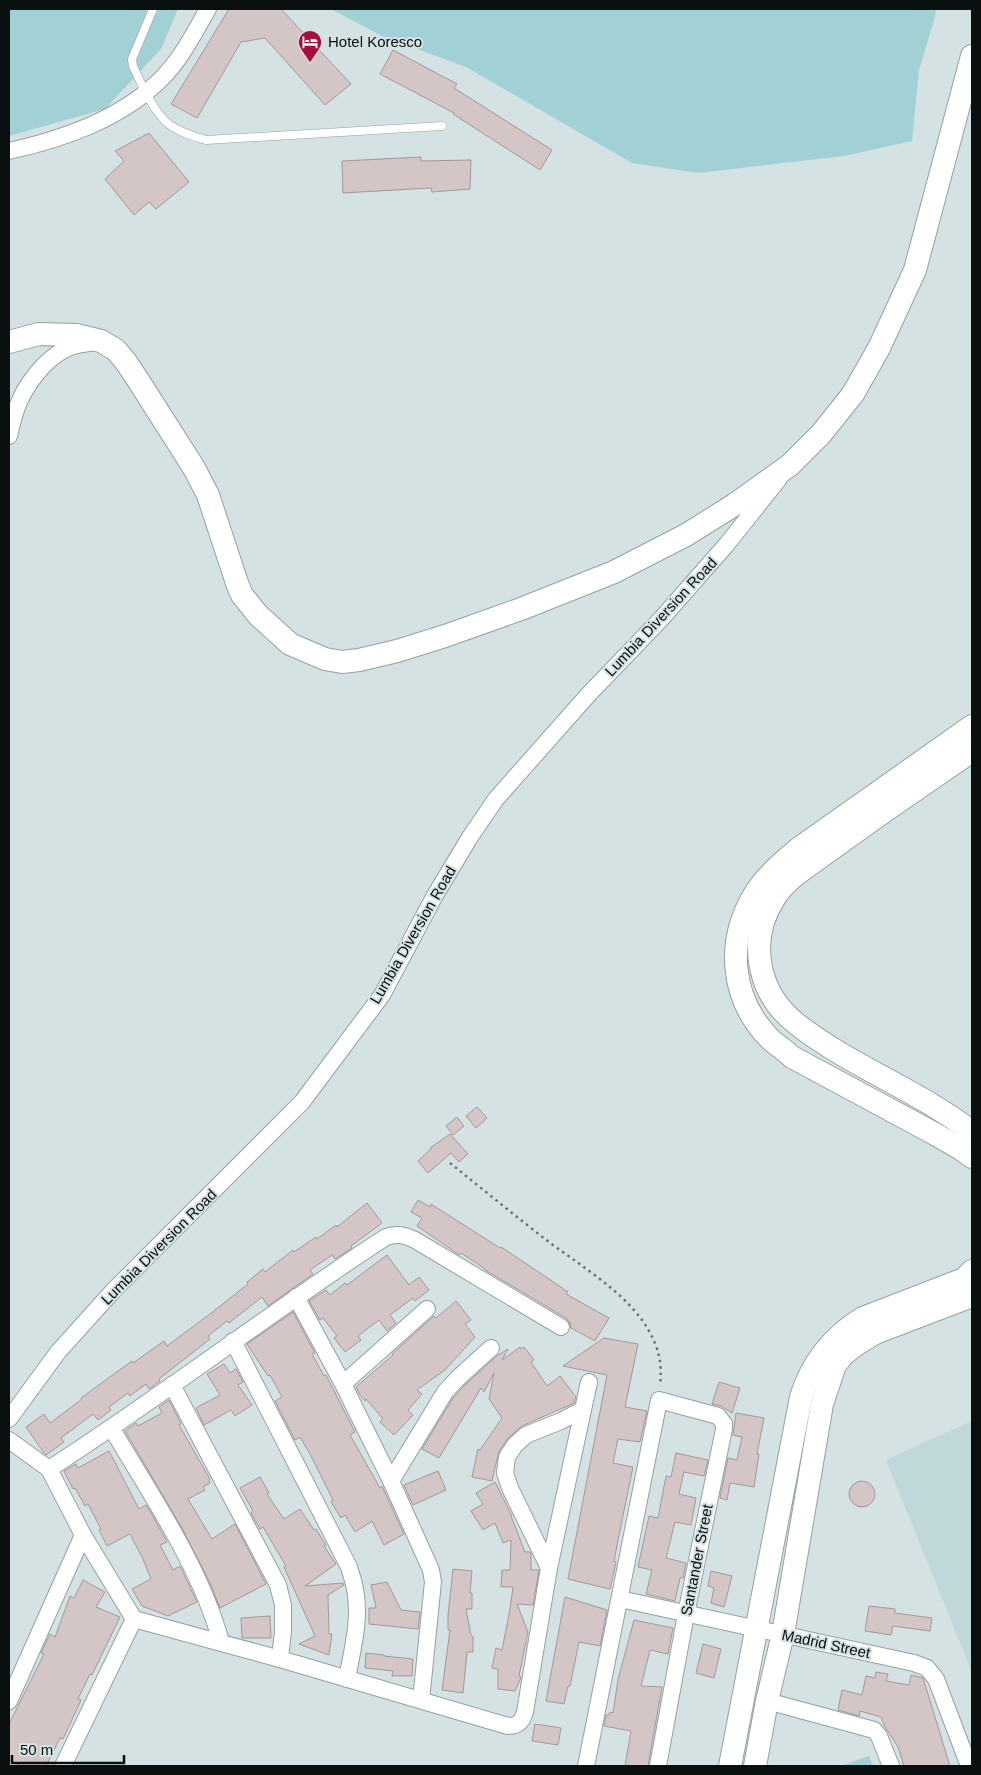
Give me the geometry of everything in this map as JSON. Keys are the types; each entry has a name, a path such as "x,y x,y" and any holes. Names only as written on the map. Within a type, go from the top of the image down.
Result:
{"street":[{"path":"9,151 36,145 99,121 125,107 163,77 183,52 208,9"},
{"path":"9,342 39,334 76,335 101,341 116,350 126,362 194,468 208,494 237,583 249,605 290,644 325,659 342,662 396,651 521,609 614,572 686,535 734,505 790,465 821,434 853,394 879,348 915,270 972,56"},
{"path":"9,436 16,409 25,390 50,360 69,347 101,341"},
{"name":"Lumbia Diversion Road","path":"9,1419 58,1352 113,1291 302,1102 382,995 434,897 470,837 496,799 588,695 662,618 727,544 790,465"},
{"path":"972,726 798,848 772,871 756,891 743,915 736,944 736,974 747,1003 760,1026 772,1041 792,1057 935,1134 962,1149 972,1157"},
{"path":"972,752 861,827 785,885 775,897 766,916 758,943 758,960 771,994 781,1009 796,1024 821,1041 942,1111 972,1132"},
{"path":"49,1469 112,1428 296,1296 386,1237 404,1234 561,1327"},
{"path":"730,1766 800,1397 806,1379 816,1362 848,1327 863,1318 964,1279 972,1272"},
{"path":"296,1296 343,1384 426,1556 433,1582 421,1700"},
{"path":"755,1766 767,1701 783,1634 822,1404 835,1365 844,1354 876,1333 972,1296"},
{"path":"343,1384 427,1309"},
{"path":"233,1341 349,1567 356,1590 357,1609 354,1638 346,1679"},
{"path":"391,1481 445,1392 491,1348"},
{"path":"9,1440 49,1469 84,1535 134,1620 280,1658 508,1726 519,1724 525,1712 549,1568 589,1382"},
{"path":"172,1385 278,1585 283,1605 280,1658"},
{"path":"586,1766 659,1400"},
{"name":"Santander Street","path":"658,1766 724,1424 721,1419 713,1414 659,1400"},
{"path":"549,1568 510,1488 505,1472 507,1457 515,1445 526,1435 582,1410"},
{"path":"112,1428 190,1562 217,1626 221,1642"},
{"path":"790,1456 814,1458"},
{"path":"9,1701 84,1535"},
{"name":"Madrid Street","path":"620,1599 914,1663 927,1668 936,1679 969,1766"},
{"path":"63,1766 134,1620"},
{"path":"767,1701 874,1730 880,1736 891,1766"}],"lane":[{"path":"153,9 132,59 133,66 160,115 169,124 182,132 206,140 442,126"}],"path":[{"path":"450,1163 542,1237 611,1289 638,1314 659,1350 661,1368 659,1400"}],"shaded area":[{"path":"9,9 178,9 161,49 105,109 9,136"},
{"path":"331,9 936,9 919,70 912,141 844,156 698,173 632,163 466,67 382,36"},
{"path":"972,1421 972,1672 886,1460"},
{"path":"869,1756 873,1766 841,1766"}],"building":[{"name":"Hotel Koresco","path":"229,9 281,9 351,84 325,105 265,38 241,42 197,118 171,104"},
{"path":"393,50 457,84 454,88 552,150 540,170 454,113 380,74"},
{"path":"149,133 189,182 156,209 149,202 134,215 105,179 124,161 115,151"},
{"path":"421,157 421,161 471,160 470,189 432,192 431,188 343,193 342,161"},
{"path":"477,1107 487,1118 476,1128 466,1116"},
{"path":"457,1117 464,1126 453,1135 446,1126"},
{"path":"450,1134 468,1154 459,1162 451,1153 428,1173 418,1161 430,1148"},
{"path":"418,1200 430,1207 431,1204 501,1247 568,1292 566,1294 609,1318 595,1341 571,1328 566,1318 485,1270 461,1253 460,1255 458,1254 417,1226 422,1218 411,1212"},
{"path":"367,1203 382,1223 351,1246 352,1248 335,1259 332,1255 310,1270 313,1274 268,1306 262,1297 229,1323 227,1321 208,1336 210,1339 149,1389 146,1384 130,1396 128,1393 109,1407 111,1410 98,1420 93,1414 61,1438 64,1442 46,1455 44,1453 26,1427 44,1414 50,1423 132,1361 133,1363 164,1341 167,1346 248,1284 247,1282 263,1269 265,1272 293,1250 294,1252 316,1237 317,1239 336,1225 337,1227"},
{"path":"387,1255 409,1285 419,1277 429,1290 415,1301 413,1298 390,1315 396,1323 387,1331 379,1320 358,1336 361,1340 345,1352 334,1338 337,1336 323,1318 320,1320 309,1301 326,1290 330,1295 345,1283 347,1285"},
{"path":"456,1301 471,1320 465,1324 475,1337 445,1370 417,1390 422,1394 408,1410 413,1415 394,1435 380,1422 383,1419 366,1399 365,1401 356,1387 434,1316 436,1318"},
{"path":"293,1312 315,1353 312,1354 324,1376 326,1375 355,1432 350,1435 380,1488 382,1486 404,1534 384,1545 372,1521 355,1532 345,1515 341,1518 331,1502 333,1500 310,1454 300,1437 295,1440 275,1401 282,1397 270,1375 268,1376 247,1344"},
{"path":"604,1338 638,1344 625,1407 647,1411 640,1442 618,1439 613,1463 633,1467 610,1589 568,1579 607,1375 563,1366"},
{"path":"520,1347 521,1349 524,1347 534,1360 531,1362 547,1386 560,1376 576,1397 574,1403 522,1426 508,1438 499,1451 492,1481 472,1477 478,1449 480,1450 502,1418 489,1399 494,1373 484,1392 481,1388 439,1458 422,1449 453,1398 465,1385 497,1356 508,1349 502,1360"},
{"path":"224,1364 230,1373 236,1369 243,1382 238,1385 252,1405 235,1416 231,1410 204,1425 196,1408 220,1395 207,1374"},
{"path":"719,1382 740,1388 732,1413 721,1406 712,1404"},
{"path":"169,1400 181,1424 179,1425 210,1479 210,1483 203,1487 205,1490 188,1499 212,1539 235,1524 266,1584 220,1608 210,1583 182,1528 125,1431 136,1423 138,1426 162,1413 159,1407"},
{"path":"736,1413 764,1418 757,1454 759,1454 754,1487 730,1483 727,1500 720,1498 728,1458 737,1460 742,1437 733,1435"},
{"path":"109,1451 139,1509 146,1505 150,1511 167,1542 160,1545 173,1570 180,1566 197,1602 168,1616 142,1606 132,1589 151,1579 130,1534 107,1546 99,1530 101,1529 88,1504 85,1506 75,1488 73,1489 64,1471 76,1464 78,1468"},
{"path":"676,1453 708,1460 704,1476 684,1472 679,1494 696,1498 691,1525 675,1522 666,1558 686,1563 683,1578 680,1578 675,1601 646,1594 652,1570 638,1567 649,1516 658,1518 666,1476 671,1477"},
{"path":"438,1471 446,1490 413,1505 404,1485"},
{"path":"260,1477 269,1493 267,1494 284,1519 300,1509 314,1530 316,1529 336,1564 305,1586 343,1583 344,1585 328,1595 329,1634 332,1634 329,1655 299,1644 315,1636 284,1567 286,1566 263,1527 260,1529 251,1513 253,1511 240,1488"},
{"path":"862,1481 871,1485 875,1494 871,1503 862,1507 853,1503 849,1494 853,1485"},
{"path":"495,1482 512,1516 525,1552 530,1552 531,1554 531,1570 539,1570 533,1605 517,1604 528,1632 519,1676 521,1677 515,1691 498,1689 498,1669 492,1668 496,1648 502,1650 510,1609 513,1587 501,1587 502,1570 510,1570 511,1540 503,1543 495,1523 483,1530 471,1511 483,1504 476,1493"},
{"path":"453,1569 472,1571 470,1593 472,1593 472,1609 466,1609 473,1637 473,1652 467,1652 463,1693 442,1690 450,1630 448,1630 448,1615"},
{"path":"711,1571 732,1576 724,1607 711,1603 714,1588 708,1586"},
{"path":"83,1580 105,1592 96,1607 120,1617 92,1675 90,1674 78,1699 81,1700 63,1739 60,1738 46,1766 21,1766 9,1760 9,1724 44,1654 41,1653 50,1634 55,1637 70,1596 74,1598"},
{"path":"387,1582 401,1610 420,1612 418,1629 369,1624 369,1608 376,1608 371,1585"},
{"path":"565,1597 607,1610 600,1646 579,1642 570,1686 568,1686 564,1704 546,1701"},
{"path":"869,1606 895,1609 895,1613 932,1618 930,1631 893,1626 891,1635 865,1631"},
{"path":"270,1616 271,1638 242,1638 241,1618"},
{"path":"634,1620 673,1628 668,1654 650,1650 641,1686 662,1687 648,1766 625,1766 631,1731 604,1726 606,1715 609,1715 610,1712 613,1713 618,1680"},
{"path":"703,1644 721,1649 714,1678 696,1673"},
{"path":"366,1653 413,1659 412,1676 392,1676 393,1671 365,1668"},
{"path":"876,1672 888,1674 886,1681 909,1685 911,1675 923,1678 950,1766 904,1766 898,1747 881,1717 860,1711 859,1716 838,1710 842,1690 862,1695 866,1676 875,1678"},
{"path":"535,1724 561,1728 558,1745 532,1741"}],"place":[{"name":"Hotel Koresco","path":"310,63"}]}
